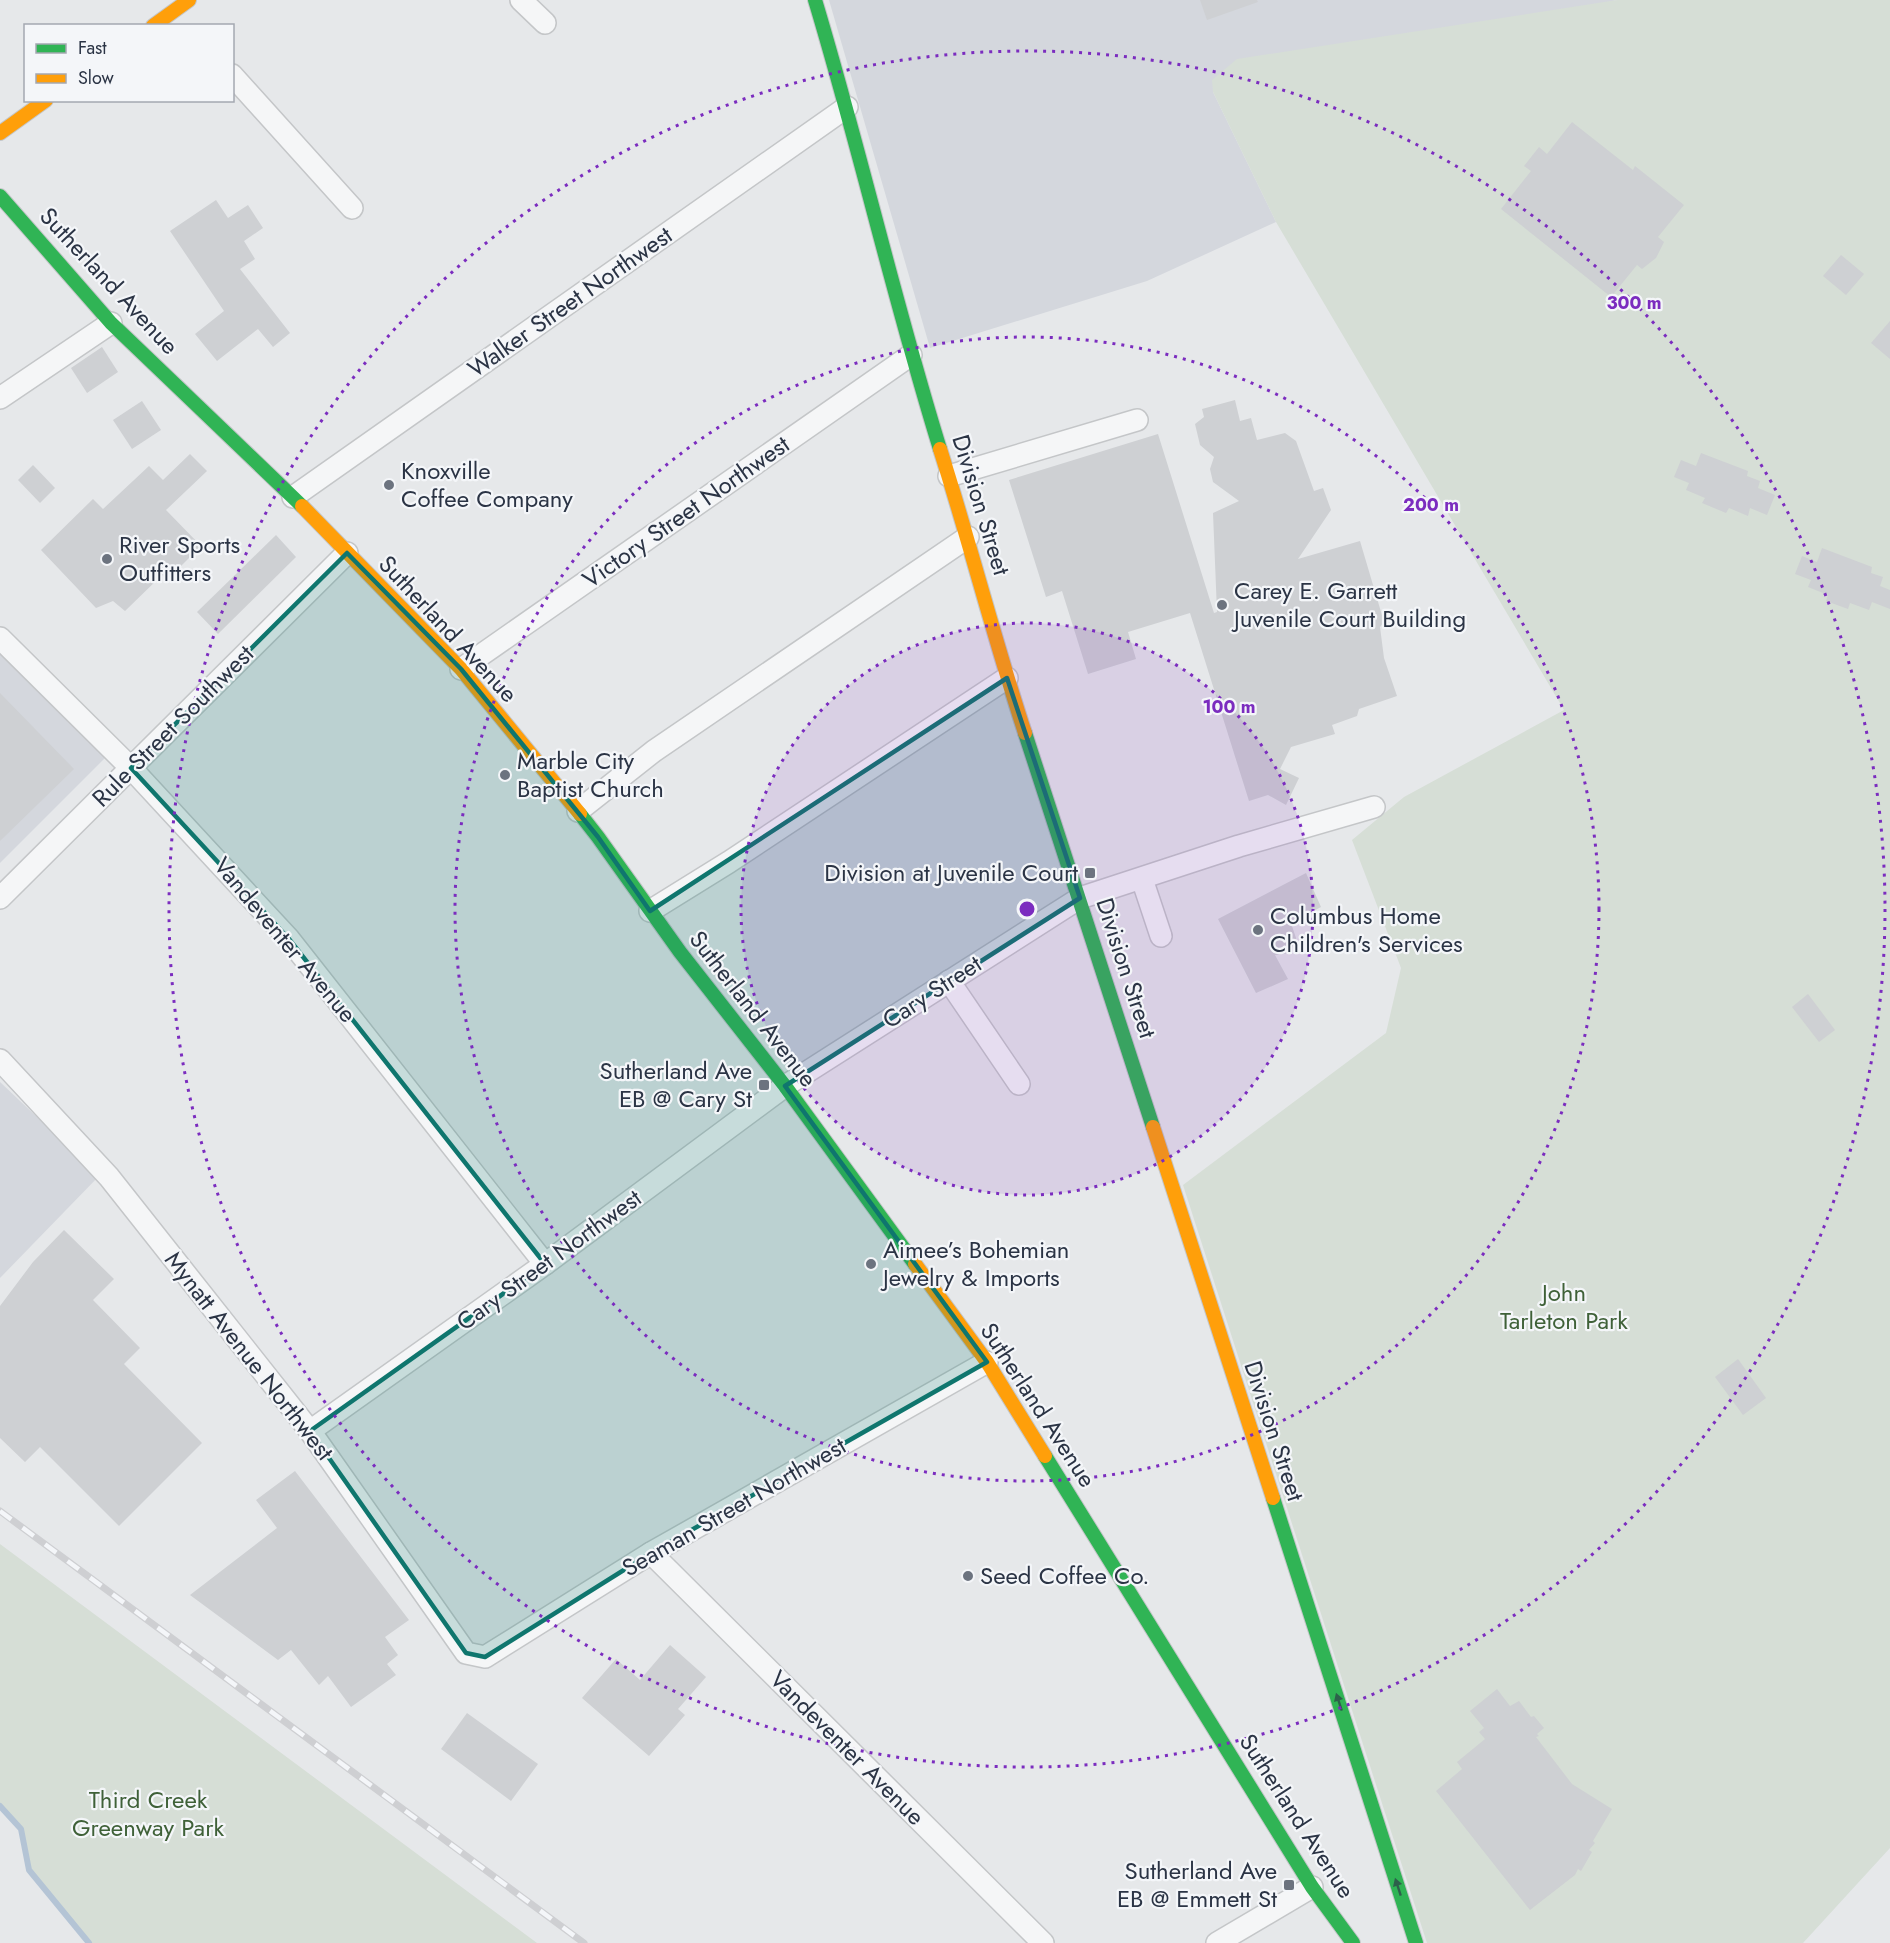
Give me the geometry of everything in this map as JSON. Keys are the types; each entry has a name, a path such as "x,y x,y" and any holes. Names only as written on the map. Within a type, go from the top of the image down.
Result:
{"street":[{"path":"521,0 545,23"},
{"name":"Division Street","path":"815,0 847,107 911,355 968,537 1007,678 1416,1943"},
{"path":"156,24 179,9"},
{"path":"234,77 352,208"},
{"path":"0,133 43,102"},
{"name":"Walker Street Northwest","path":"293,497 847,107"},
{"name":"Sutherland Avenue","path":"0,196 111,323 293,497 461,669 578,811 680,952 785,1086 987,1362 1312,1887 1353,1943"},
{"path":"0,398 111,323"},
{"name":"Victory Street Northwest","path":"461,669 911,355"},
{"path":"949,476 1137,420"},
{"path":"578,811 654,751 968,537"},
{"name":"Rule Street Southwest","path":"0,898 347,553"},
{"name":"Vandeventer Avenue","path":"0,638 131,768 289,939 545,1264"},
{"path":"650,911 739,856 1007,678"},
{"name":"Cary Street","path":"785,1086 1080,898 1239,846 1374,807"},
{"path":"1142,879 1161,936"},
{"path":"949,981 1019,1084"},
{"name":"Mynatt Avenue Northwest","path":"0,1060 109,1177 310,1431 466,1653 485,1657"},
{"name":"Cary Street Northwest","path":"310,1431 545,1264 785,1086"},
{"name":"Seaman Street Northwest","path":"485,1657 651,1553 987,1362"},
{"name":"Vandeventer Avenue","path":"651,1553 1042,1943"},
{"path":"1217,1943 1312,1887"}],"highlighted area":[{"path":"347,553 461,669 598,837 650,911 1007,678 1080,898 785,1086 987,1362 651,1553 485,1657 466,1653 310,1431 545,1264 289,939 131,768"}],"shaded area":[{"path":"829,0 1617,0 1213,92 1276,222 1147,281 930,348"},
{"path":"0,653 106,757 0,863"},
{"path":"0,1082 99,1176 0,1278"}],"green space":[{"name":"John Tarleton Park","path":"1617,0 1890,0 1890,1848 1803,1943 1427,1943 1183,1185 1386,1033 1401,968 1352,840 1404,797 1564,710 1276,222 1213,92 1212,80 1237,59"},
{"name":"Third Creek Greenway Park","path":"0,1544 537,1943 89,1943 29,1870 21,1829 0,1806"}],"building":[{"path":"1200,0 1257,0 1258,2 1207,20"},
{"path":"1572,122 1633,170 1635,166 1684,205 1658,237 1664,242 1656,258 1642,269 1637,265 1611,297 1501,209 1531,171 1524,166 1539,147 1547,154"},
{"path":"216,200 228,218 248,205 263,228 244,241 255,259 240,269 290,333 273,347 258,329 217,361 195,334 224,311 170,231"},
{"path":"1841,255 1864,274 1846,295 1823,276"},
{"path":"1890,321 1890,359 1871,343"},
{"path":"102,347 118,372 87,393 71,368"},
{"name":"Carey E. Garrett Juvenile Court Building","path":"1235,400 1240,421 1251,418 1257,440 1285,433 1296,441 1314,491 1323,488 1331,510 1298,559 1360,541 1384,622 1380,627 1384,658 1397,696 1359,709 1357,716 1332,725 1335,734 1291,747 1280,769 1299,778 1286,805 1268,795 1249,801 1190,613 1128,632 1136,659 1088,674 1062,591 1046,597 1009,480 1158,434 1214,613 1217,612 1213,513 1239,501 1213,482 1210,469 1214,457 1200,445 1195,424 1204,417 1202,409"},
{"path":"142,401 161,430 132,449 113,420"},
{"path":"1701,453 1748,471 1747,476 1760,481 1758,488 1775,495 1767,515 1750,508 1748,516 1729,508 1726,513 1702,503 1705,498 1686,490 1689,483 1674,477 1681,460 1696,466"},
{"path":"190,454 207,471 166,510 201,546 167,580 162,575 125,611 113,601 96,608 41,550 93,499 103,509 149,466 163,480"},
{"path":"33,465 55,488 40,503 18,480"},
{"path":"276,535 296,557 218,634 197,612"},
{"path":"1822,548 1872,567 1871,573 1883,577 1880,586 1890,590 1890,609 1872,602 1869,610 1850,603 1848,609 1826,601 1828,595 1808,587 1811,580 1795,574 1802,556 1817,562"},
{"path":"0,693 74,769 0,841"},
{"name":"Columbus Home Children's Services","path":"1306,873 1321,907 1291,923 1296,938 1290,953 1275,955 1288,979 1256,993 1218,919"},
{"path":"1808,994 1835,1030 1819,1042 1792,1007"},
{"path":"64,1230 114,1279 93,1300 140,1348 124,1364 202,1443 119,1526 40,1447 25,1462 0,1438 0,1306 33,1262"},
{"path":"1738,1359 1766,1398 1743,1415 1715,1377"},
{"path":"295,1471 409,1620 385,1637 398,1655 387,1664 396,1675 351,1707 328,1676 319,1685 291,1650 278,1660 190,1595 277,1528 256,1500"},
{"path":"670,1645 706,1677 678,1709 685,1715 649,1756 582,1698 616,1659 640,1680"},
{"path":"1497,1689 1510,1706 1519,1701 1531,1717 1534,1716 1544,1728 1536,1737 1572,1784 1612,1809 1593,1841 1595,1843 1589,1850 1592,1852 1581,1871 1578,1869 1575,1875 1530,1910 1436,1791 1462,1769 1457,1762 1485,1739 1479,1732 1484,1728 1470,1711"},
{"path":"467,1713 538,1764 511,1801 441,1749"}],"waterway":[{"path":"0,1806 21,1829 29,1870 89,1943"}],"railway":[{"path":"0,1511 584,1943"}],"traffic: fast":[{"path":"815,0 940,449"},
{"path":"0,196 111,323 302,506"},
{"path":"1025,733 1153,1127"},
{"path":"580,814 680,952 785,1086 915,1264"},
{"path":"1045,1456 1312,1887 1353,1943"},
{"path":"1273,1498 1416,1943"}],"traffic: slow":[{"path":"156,24 189,0"},
{"path":"0,133 43,102"},
{"path":"940,449 1025,733"},
{"path":"302,506 461,669 580,814"},
{"path":"1153,1127 1273,1498"},
{"path":"915,1264 987,1362 1045,1456"}],"place":[{"name":"Knoxville Coffee Company","path":"389,485"},
{"name":"River Sports Outfitters","path":"107,559"},
{"name":"Carey E. Garrett Juvenile Court Building","path":"1222,605"},
{"name":"Marble City Baptist Church","path":"505,775"},
{"name":"Division at Juvenile Court","path":"1090,873"},
{"name":"Columbus Home Children's Services","path":"1258,930"},
{"name":"Sutherland Ave EB @ Cary St","path":"764,1085"},
{"name":"Aimee’s Bohemian Jewelry & Imports","path":"871,1264"},
{"name":"Seed Coffee Co.","path":"968,1576"},
{"name":"Sutherland Ave EB @ Emmett St","path":"1289,1885"}]}
